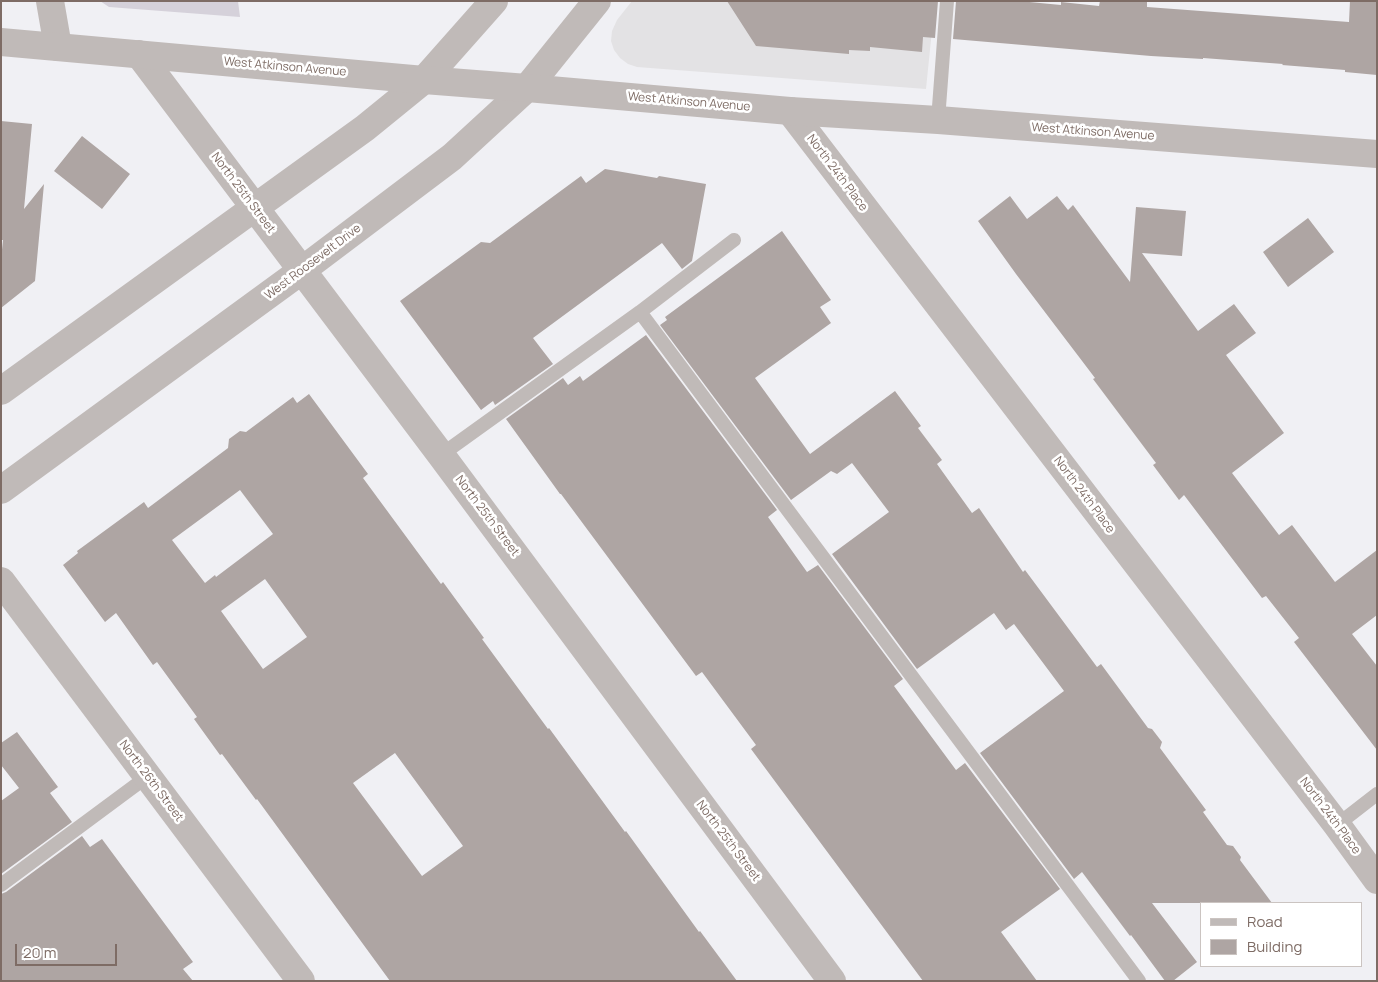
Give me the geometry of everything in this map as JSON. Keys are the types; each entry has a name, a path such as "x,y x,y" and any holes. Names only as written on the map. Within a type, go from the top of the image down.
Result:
{"street":[{"path":"50,1 58,47"},
{"path":"1,391 365,128 424,80 494,1"},
{"name":"West Roosevelt Drive","path":"1,490 302,271 452,157 527,88 597,1"},
{"name":"West Atkinson Avenue","path":"1,42 790,111 938,120 1377,154"},
{"name":"North 25th Street","path":"139,54 832,981"},
{"name":"North 24th Place","path":"790,111 1337,825 1377,880"},
{"name":"North 26th Street","path":"1,581 301,981"}],"lane":[{"path":"938,120 947,1"},
{"path":"441,456 640,312 734,240"},
{"path":"640,312 1138,981"},
{"path":"1,885 148,776"},
{"path":"1337,825 1377,794"}],"shaded area":[{"path":"100,1 238,1 240,17 109,7"},
{"path":"632,1 935,1 926,89 637,67 628,64 620,58 614,50 611,41 612,31 617,20"}],"building":[{"path":"727,1 938,1 935,38 923,37 922,52 870,47 870,51 849,50 849,54 756,46"},
{"path":"956,1 1019,1 1061,5 1061,2 1099,6 1100,1 1147,1 1147,7 1349,22 1350,1 1377,1 1377,75 1283,64 1151,56 953,39"},
{"path":"1,121 32,124 24,209 44,184 35,281 1,308 3,240 1,240"},
{"path":"82,136 130,174 102,209 54,171"},
{"path":"605,169 706,184 692,261 682,269 662,243 533,338 553,364 495,405 493,401 481,410 400,301 481,242 490,243 581,176 586,183"},
{"path":"1010,196 1027,219 1057,196 1068,210 1073,205 1130,282 1136,207 1186,211 1182,256 1142,253 1198,331 1234,304 1256,333 1226,355 1284,433 1232,473 1279,535 1292,525 1335,582 1377,550 1377,615 1352,634 1377,666 1377,750 1294,642 1299,638 1266,596 1262,598 1184,495 1179,500 1153,465 1156,463 1093,379 1095,378 978,221"},
{"path":"1308,218 1334,252 1288,287 1263,252"},
{"path":"782,231 831,300 820,307 831,323 755,378 810,454 895,391 921,426 918,428 942,460 937,464 972,513 979,508 1023,572 1025,570 1097,667 1101,664 1148,728 1152,729 1162,742 1160,748 1206,810 1203,812 1227,845 1233,846 1241,857 1240,860 1271,902 1152,903 1197,962 1173,981 1165,981 1082,872 1074,879 980,753 1064,691 1014,624 1006,630 994,613 917,669 832,554 889,512 852,463 837,474 831,471 791,500 660,325 667,320 665,317"},
{"path":"646,335 777,510 768,517 807,572 818,565 903,679 894,686 956,770 965,763 1060,889 1001,932 1037,981 923,981 751,749 756,745 702,672 696,676 506,419 563,378 568,385 580,376 583,381"},
{"path":"309,394 368,474 363,478 441,584 443,582 548,729 737,981 390,981 257,799 222,754 220,755 194,719 197,717 157,662 153,665 116,613 105,622 63,565 78,553 77,551 144,502 148,508 228,448 229,439 240,431 246,432 293,397 297,403","holes":["240,490 273,534 216,577 215,575 205,583 172,540","265,579 307,637 263,669 221,611","395,753 463,846 422,876 353,783"]},
{"path":"17,732 58,787 50,793 72,822 1,874 1,801 19,788 1,765 1,743"},
{"path":"82,836 90,847 102,839 193,962 183,969 193,981 1,981 1,894"}]}
